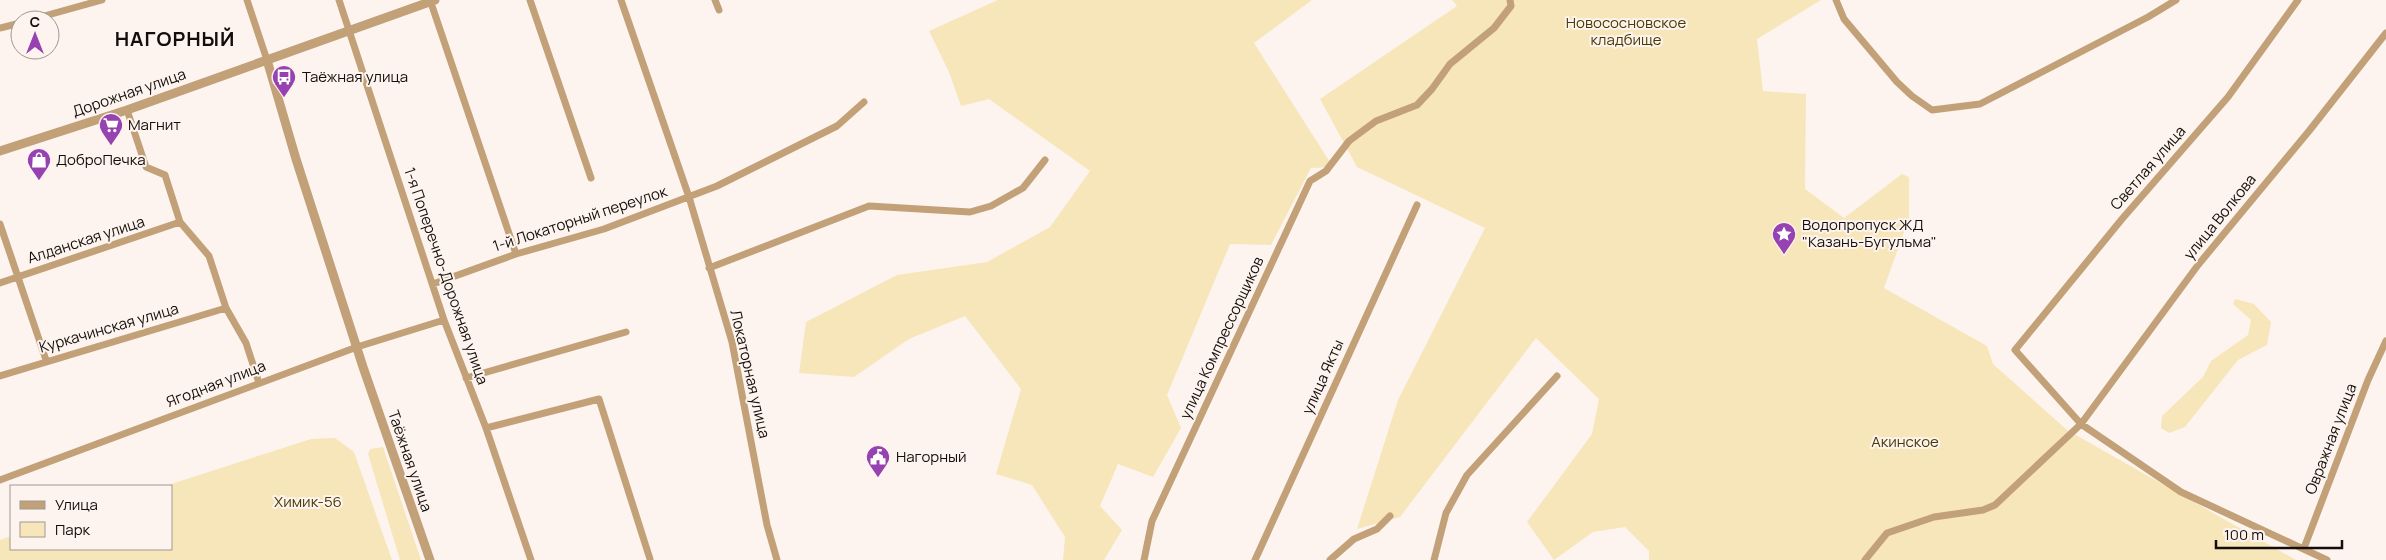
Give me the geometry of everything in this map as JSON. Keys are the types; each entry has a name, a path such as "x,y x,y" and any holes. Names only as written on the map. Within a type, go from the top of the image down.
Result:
{"street":[{"path":"60,12 102,0"},
{"name":"Таёжная улица","path":"248,0 296,159 357,347 430,560"},
{"name":"1-я Поперечно-Дорожная улица","path":"339,0 444,320 486,428 531,560"},
{"path":"432,0 516,254"},
{"name":"Дорожная улица","path":"0,151 127,110 432,0"},
{"path":"530,0 591,178"},
{"name":"Локаторная улица","path":"621,0 689,197 708,268 732,342 767,525 777,560"},
{"path":"716,0 719,10"},
{"name":"улица Компрессорщиков","path":"1144,560 1152,521 1310,181 1326,171 1349,141 1376,121 1417,104 1432,89 1450,64 1494,28 1512,6 1510,0"},
{"path":"1836,0 1844,20 1897,82 1912,96 1932,110 1980,104 2148,17 2176,0"},
{"name":"Светлая улица","path":"2081,424 2015,350 2122,220 2228,97 2298,0"},
{"name":"улица Волкова","path":"1865,560 1887,533 1934,517 1983,510 1995,505 2081,424 2198,265 2309,131 2386,33"},
{"name":"1-й Локаторный переулок","path":"433,284 516,254 604,228 717,186 837,126 864,102"},
{"path":"127,110 146,167 165,175 180,222 209,256 226,308 246,343 259,383"},
{"path":"708,268 869,206 970,212 992,206 1023,188 1045,160"},
{"name":"улица Якты","path":"1256,560 1416,205"},
{"name":"Алданская улица","path":"0,283 180,222"},
{"path":"0,224 16,277 46,360"},
{"name":"Куркачинская улица","path":"0,376 46,360 226,308"},
{"name":"Ягодная улица","path":"0,480 357,347 444,320"},
{"path":"466,378 626,332"},
{"name":"Овражная улица","path":"2304,548 2368,380 2386,341"},
{"path":"1434,560 1446,513 1468,475 1557,376"},
{"path":"486,428 599,399 650,559"},
{"path":"2081,424 2181,492 2327,560"},
{"path":"1330,560 1354,539 1377,529 1390,516"}],"green space":[{"path":"998,0 1312,0 1254,43 1333,167 1311,168 1271,245 1230,244 1167,395 1181,428 1153,477 1118,464 1100,506 1122,530 1104,560 1063,560 1065,537 1032,485 996,474 1021,389 965,316 909,339 854,377 799,373 806,322 897,275 987,262 1050,227 1090,171 989,99 961,106 949,72 929,31"},
{"path":"1452,0 1821,0 1757,39 1763,91 1806,94 1805,189 1844,218 1902,174 1909,177 1909,218 1884,288 1987,346 1993,364 2067,430 2296,560 1649,560 1649,551 1625,527 1593,532 1554,560 1527,522 1592,434 1599,399 1536,338 1400,517 1357,529 1398,400 1485,228 1357,167 1320,99 1457,6"},
{"path":"2235,299 2254,304 2271,322 2267,345 2238,360 2185,427 2169,433 2161,428 2162,416 2203,377 2211,361 2248,335 2251,320 2233,304"},
{"name":"Химик-56","path":"335,438 354,452 392,560 0,560 0,540 10,536 10,550 172,550 172,485 168,485 311,439"},
{"path":"383,447 421,560 400,560 368,454 370,449"}],"place":[{"name":"Таёжная улица","path":"284,98"},
{"name":"Магнит","path":"111,146"},
{"name":"ДоброПечка","path":"39,181"},
{"name":"Водопропуск ЖД \"Казань-Бугульма\"","path":"1784,255"},
{"name":"Нагорный","path":"878,478"}],"district":[{"name":"НАГОРНЫЙ","path":"175,39"}],"park label":[{"name":"Новососновское кладбище","path":"1626,32"},
{"name":"Акинское","path":"1905,442"}]}
